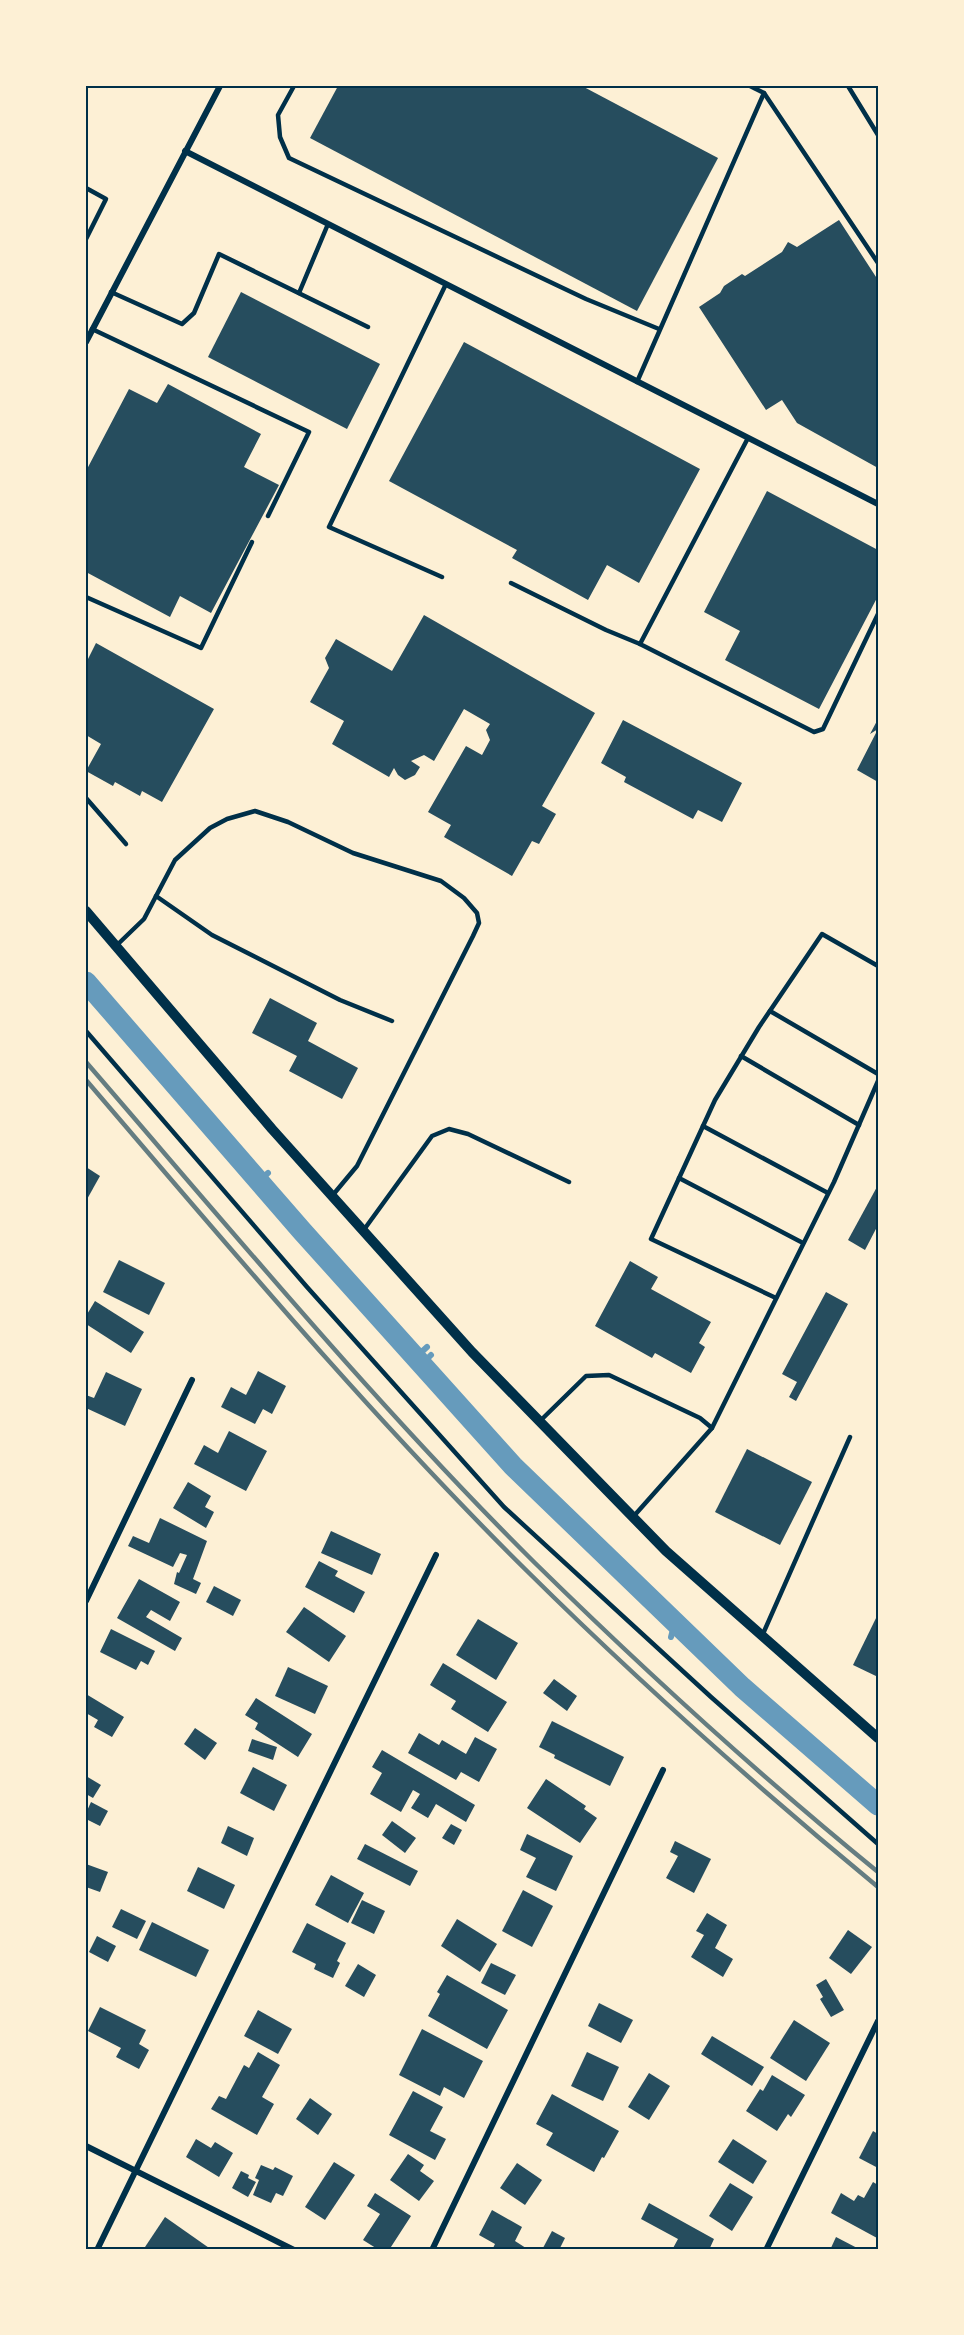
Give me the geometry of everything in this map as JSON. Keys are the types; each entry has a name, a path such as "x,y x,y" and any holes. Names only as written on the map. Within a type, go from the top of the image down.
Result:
{"street":[{"path":"86,342 220,86"},
{"path":"185,152 879,504"},
{"path":"86,911 272,1129 472,1352 666,1551 879,1738"},
{"path":"86,1601 192,1380"},
{"path":"97,2250 435,1555"},
{"path":"432,2250 663,1770"},
{"path":"766,2250 879,2021"},
{"path":"86,2146 294,2250"}],"lane":[{"path":"294,86 278,116 280,137 289,158 586,298 659,329"},
{"path":"750,86 764,93 879,263"},
{"path":"848,86 879,135"},
{"path":"637,382 764,93"},
{"path":"86,188 106,199 86,239"},
{"path":"299,293 328,224"},
{"path":"111,292 182,324 194,313 219,254 368,327"},
{"path":"441,577 329,526 446,284"},
{"path":"92,329 309,432 268,516"},
{"path":"640,644 748,438"},
{"path":"86,597 201,648 252,542"},
{"path":"511,583 606,630 640,644 814,732 823,729 879,614"},
{"path":"86,798 126,844"},
{"path":"116,946 144,919 175,860 210,828 227,819 255,811 288,822 353,853 441,881 464,898 477,913 479,923 473,936 375,1133 357,1166 332,1196"},
{"path":"156,896 212,935 340,1000 392,1021"},
{"path":"776,1298 651,1239 715,1100 770,1011 822,934 879,966"},
{"path":"770,1011 879,1074"},
{"path":"86,1030 307,1287 504,1507 711,1697 879,1844"},
{"path":"741,1056 859,1125"},
{"path":"633,1517 712,1428 828,1193 879,1082"},
{"path":"703,1126 828,1193"},
{"path":"363,1231 432,1136 449,1129 468,1134 569,1182"},
{"path":"679,1178 803,1243"},
{"path":"540,1421 586,1376 609,1375 700,1418 712,1428"},
{"path":"762,1636 850,1437"}],"building":[{"path":"338,86 582,86 718,158 637,311 310,138"},
{"path":"839,220 878,280 878,468 797,423 782,400 766,410 699,307 742,274 745,276 782,252 788,242 797,247"},
{"path":"241,292 380,364 347,429 208,357"},
{"path":"464,342 700,469 639,583 607,565 588,600 512,558 517,550 389,481"},
{"path":"168,384 261,434 244,467 279,485 211,613 180,596 170,617 86,572 86,471 129,389 157,403"},
{"path":"767,491 878,550 878,596 819,709 725,660 740,631 704,612"},
{"path":"424,615 595,713 542,806 556,814 539,844 532,841 512,876 444,837 451,825 428,812 466,746 482,755 490,740 486,730 490,724 464,709 434,761 424,755 411,761 420,767 415,775 405,780 394,768 389,777 332,744 344,721 310,702 329,668 325,658 336,639 392,671"},
{"path":"96,643 214,709 162,802 142,791 140,796 115,782 113,786 86,771 101,744 86,735 86,663"},
{"path":"878,719 878,729 870,734"},
{"path":"623,720 742,783 722,822 698,810 693,819 624,782 626,777 601,763"},
{"path":"878,729 878,782 857,770"},
{"path":"270,998 317,1023 308,1041 358,1068 342,1099 289,1071 297,1056 252,1033"},
{"path":"86,1167 100,1176 86,1201"},
{"path":"878,1185 878,1225 865,1250 848,1240"},
{"path":"119,1260 165,1283 149,1315 103,1292"},
{"path":"630,1261 658,1277 651,1289 711,1322 699,1343 705,1347 691,1373 655,1353 652,1358 595,1326"},
{"path":"826,1292 848,1304 796,1401 789,1397 797,1382 782,1374"},
{"path":"95,1301 144,1332 131,1353 86,1324 86,1316"},
{"path":"258,1371 286,1386 272,1414 263,1409 255,1424 221,1407 231,1387 246,1395"},
{"path":"106,1372 142,1389 125,1426 86,1408 86,1395 94,1398"},
{"path":"229,1431 267,1451 246,1491 194,1464 204,1445 218,1453"},
{"path":"747,1449 812,1482 780,1545 715,1512"},
{"path":"188,1482 211,1496 205,1507 214,1512 206,1528 173,1508"},
{"path":"160,1518 207,1541 193,1579 201,1583 196,1594 174,1584 177,1572 179,1573 187,1555 180,1553 173,1567 128,1546 133,1536 149,1543"},
{"path":"331,1531 381,1554 372,1575 321,1553"},
{"path":"319,1561 338,1571 335,1576 365,1592 354,1613 305,1587"},
{"path":"139,1579 180,1602 170,1621 151,1610 146,1617 182,1638 175,1651 117,1618"},
{"path":"214,1586 241,1600 233,1616 206,1602"},
{"path":"304,1607 346,1636 329,1662 286,1632"},
{"path":"878,1614 878,1677 853,1665"},
{"path":"478,1619 518,1643 496,1680 456,1655"},
{"path":"111,1629 155,1651 148,1665 141,1661 136,1670 100,1652"},
{"path":"443,1663 507,1702 488,1732 451,1709 456,1701 430,1685"},
{"path":"288,1667 328,1686 315,1714 275,1696"},
{"path":"554,1679 577,1696 567,1711 543,1693"},
{"path":"86,1694 124,1717 112,1737 94,1727 98,1720 86,1713"},
{"path":"256,1698 312,1734 298,1757 255,1729 258,1723 245,1715"},
{"path":"552,1721 624,1757 610,1786 554,1758 555,1755 539,1747"},
{"path":"195,1728 217,1743 205,1760 184,1744"},
{"path":"419,1733 439,1745 442,1740 466,1754 475,1737 497,1749 479,1782 461,1772 456,1780 408,1753"},
{"path":"252,1739 277,1747 273,1760 248,1751"},
{"path":"382,1750 475,1805 466,1822 436,1804 428,1818 411,1808 420,1794 413,1790 401,1812 370,1794 382,1773 372,1767"},
{"path":"253,1767 287,1785 274,1811 240,1793"},
{"path":"86,1776 101,1785 93,1798 86,1794"},
{"path":"546,1779 586,1806 584,1809 597,1818 580,1843 527,1808"},
{"path":"91,1802 108,1811 100,1826 86,1819"},
{"path":"392,1821 416,1838 405,1853 382,1835"},
{"path":"451,1824 462,1830 454,1845 442,1838"},
{"path":"228,1826 254,1838 247,1856 221,1843"},
{"path":"527,1834 573,1856 556,1891 526,1877 536,1858 520,1850"},
{"path":"675,1841 711,1859 694,1893 666,1878 678,1856 670,1852"},
{"path":"365,1844 418,1871 410,1886 357,1859"},
{"path":"86,1864 108,1872 100,1892 86,1887"},
{"path":"198,1867 235,1885 224,1909 187,1891"},
{"path":"331,1875 364,1893 348,1923 315,1905"},
{"path":"523,1890 553,1906 532,1947 502,1931"},
{"path":"362,1900 385,1911 374,1934 351,1923"},
{"path":"121,1909 146,1921 137,1939 112,1927"},
{"path":"707,1913 727,1925 715,1948 733,1959 723,1977 691,1957 704,1935 696,1931"},
{"path":"457,1919 497,1944 480,1972 441,1946"},
{"path":"152,1922 209,1950 196,1977 139,1950"},
{"path":"307,1923 346,1943 337,1961 340,1963 333,1978 314,1969 316,1964 292,1952"},
{"path":"848,1930 872,1947 851,1974 829,1958"},
{"path":"97,1936 116,1946 108,1962 89,1952"},
{"path":"491,1963 516,1975 505,1995 481,1983"},
{"path":"358,1964 376,1975 364,1997 345,1986"},
{"path":"447,1975 508,2010 487,2049 428,2016 440,1994 437,1992"},
{"path":"826,1979 844,2010 831,2017 820,1999 823,1997 816,1985"},
{"path":"599,2003 633,2020 621,2043 588,2026"},
{"path":"100,2007 146,2030 139,2044 149,2050 139,2069 116,2057 121,2048 88,2031"},
{"path":"258,2010 292,2029 278,2054 244,2036"},
{"path":"794,2020 830,2043 806,2081 770,2058"},
{"path":"422,2029 483,2061 464,2098 444,2087 440,2096 399,2075"},
{"path":"712,2036 764,2067 752,2086 701,2054"},
{"path":"258,2052 280,2065 262,2097 274,2104 257,2135 211,2109 219,2096 226,2099 244,2065 249,2068"},
{"path":"587,2052 619,2067 603,2101 571,2086"},
{"path":"649,2073 670,2086 649,2120 628,2107"},
{"path":"772,2075 805,2095 791,2117 788,2114 777,2131 746,2111 760,2089 763,2091"},
{"path":"413,2091 443,2107 430,2131 446,2139 435,2160 389,2135"},
{"path":"552,2094 619,2131 594,2172 546,2145 553,2133 536,2124"},
{"path":"310,2098 332,2114 318,2135 296,2119"},
{"path":"873,2131 878,2134 878,2168 859,2158"},
{"path":"196,2139 211,2148 215,2142 233,2153 219,2177 186,2157"},
{"path":"733,2139 767,2161 753,2184 718,2162"},
{"path":"408,2154 424,2165 420,2171 434,2181 419,2201 390,2180"},
{"path":"334,2162 355,2175 325,2220 305,2207"},
{"path":"517,2163 542,2180 525,2205 500,2188"},
{"path":"261,2165 273,2170 275,2167 293,2176 283,2196 276,2193 271,2203 253,2195 259,2180 255,2178"},
{"path":"241,2171 256,2182 248,2197 232,2188"},
{"path":"873,2182 878,2185 877,2238 831,2213 841,2193 854,2201 858,2195 864,2198"},
{"path":"730,2183 753,2197 732,2231 709,2216"},
{"path":"375,2193 411,2216 389,2250 379,2250 363,2240 380,2214 367,2206"},
{"path":"649,2203 714,2239 709,2250 672,2250 678,2239 641,2219"},
{"path":"492,2210 522,2227 515,2241 529,2250 492,2250 495,2244 479,2235"},
{"path":"165,2217 212,2250 143,2250"},
{"path":"552,2231 565,2238 559,2250 543,2248"},
{"path":"836,2237 861,2250 830,2250"}],"waterway":[{"path":"86,982 302,1231 513,1466 742,1687 878,1805"},
{"path":"259,1181 268,1173"},
{"path":"416,1357 427,1347"},
{"path":"422,1364 431,1355"},
{"path":"671,1637 675,1622"}],"railway":[{"path":"86,1062 306,1317 476,1503 660,1683 746,1760 878,1872"},
{"path":"86,1080 302,1330 469,1513 655,1693 743,1772 878,1887"}]}
